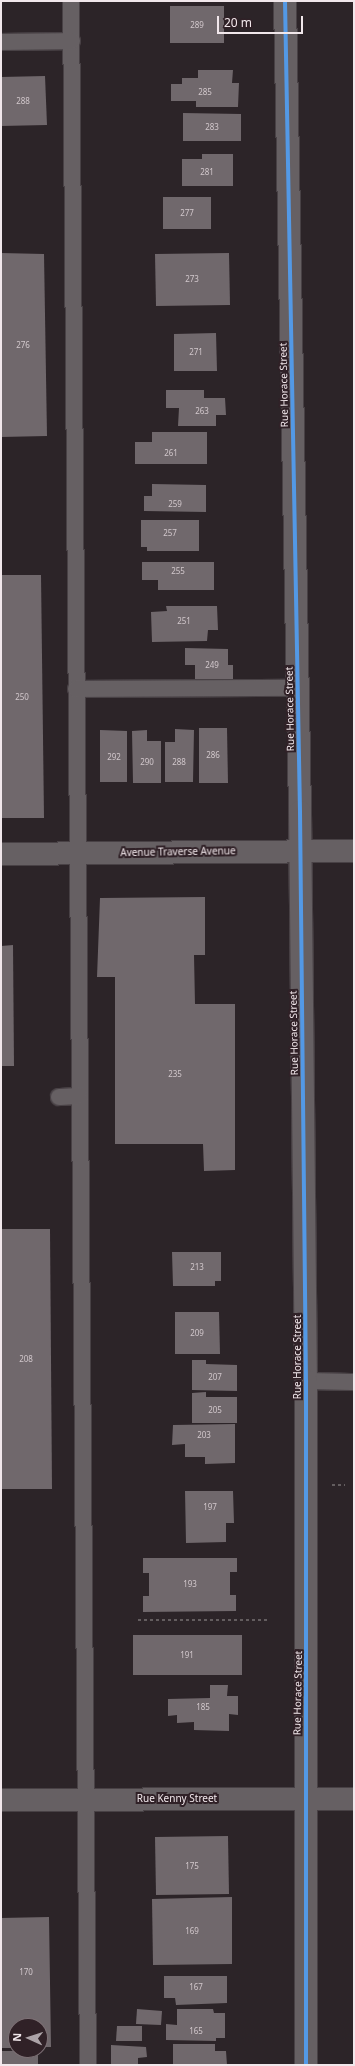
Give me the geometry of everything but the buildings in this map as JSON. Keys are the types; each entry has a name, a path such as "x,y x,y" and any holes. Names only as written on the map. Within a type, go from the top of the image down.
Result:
{"street":[{"name":"Rue Horace Street","path":"286,1 300,851 306,1381 306,2065"},
{"name":"Avenue Traverse Avenue","path":"1,854 354,851"},
{"name":"Rue Kenny Street","path":"1,1800 354,1799"}],"lane":[{"path":"71,1 88,2065"},
{"path":"1,42 72,41"},
{"path":"76,689 297,688"},
{"path":"59,1097 79,1096"},
{"path":"306,1381 354,1382"}],"path":[{"path":"138,1620 269,1620"}],"cycle path":[{"path":"285,1 300,812 306,1381 306,2065"}]}
